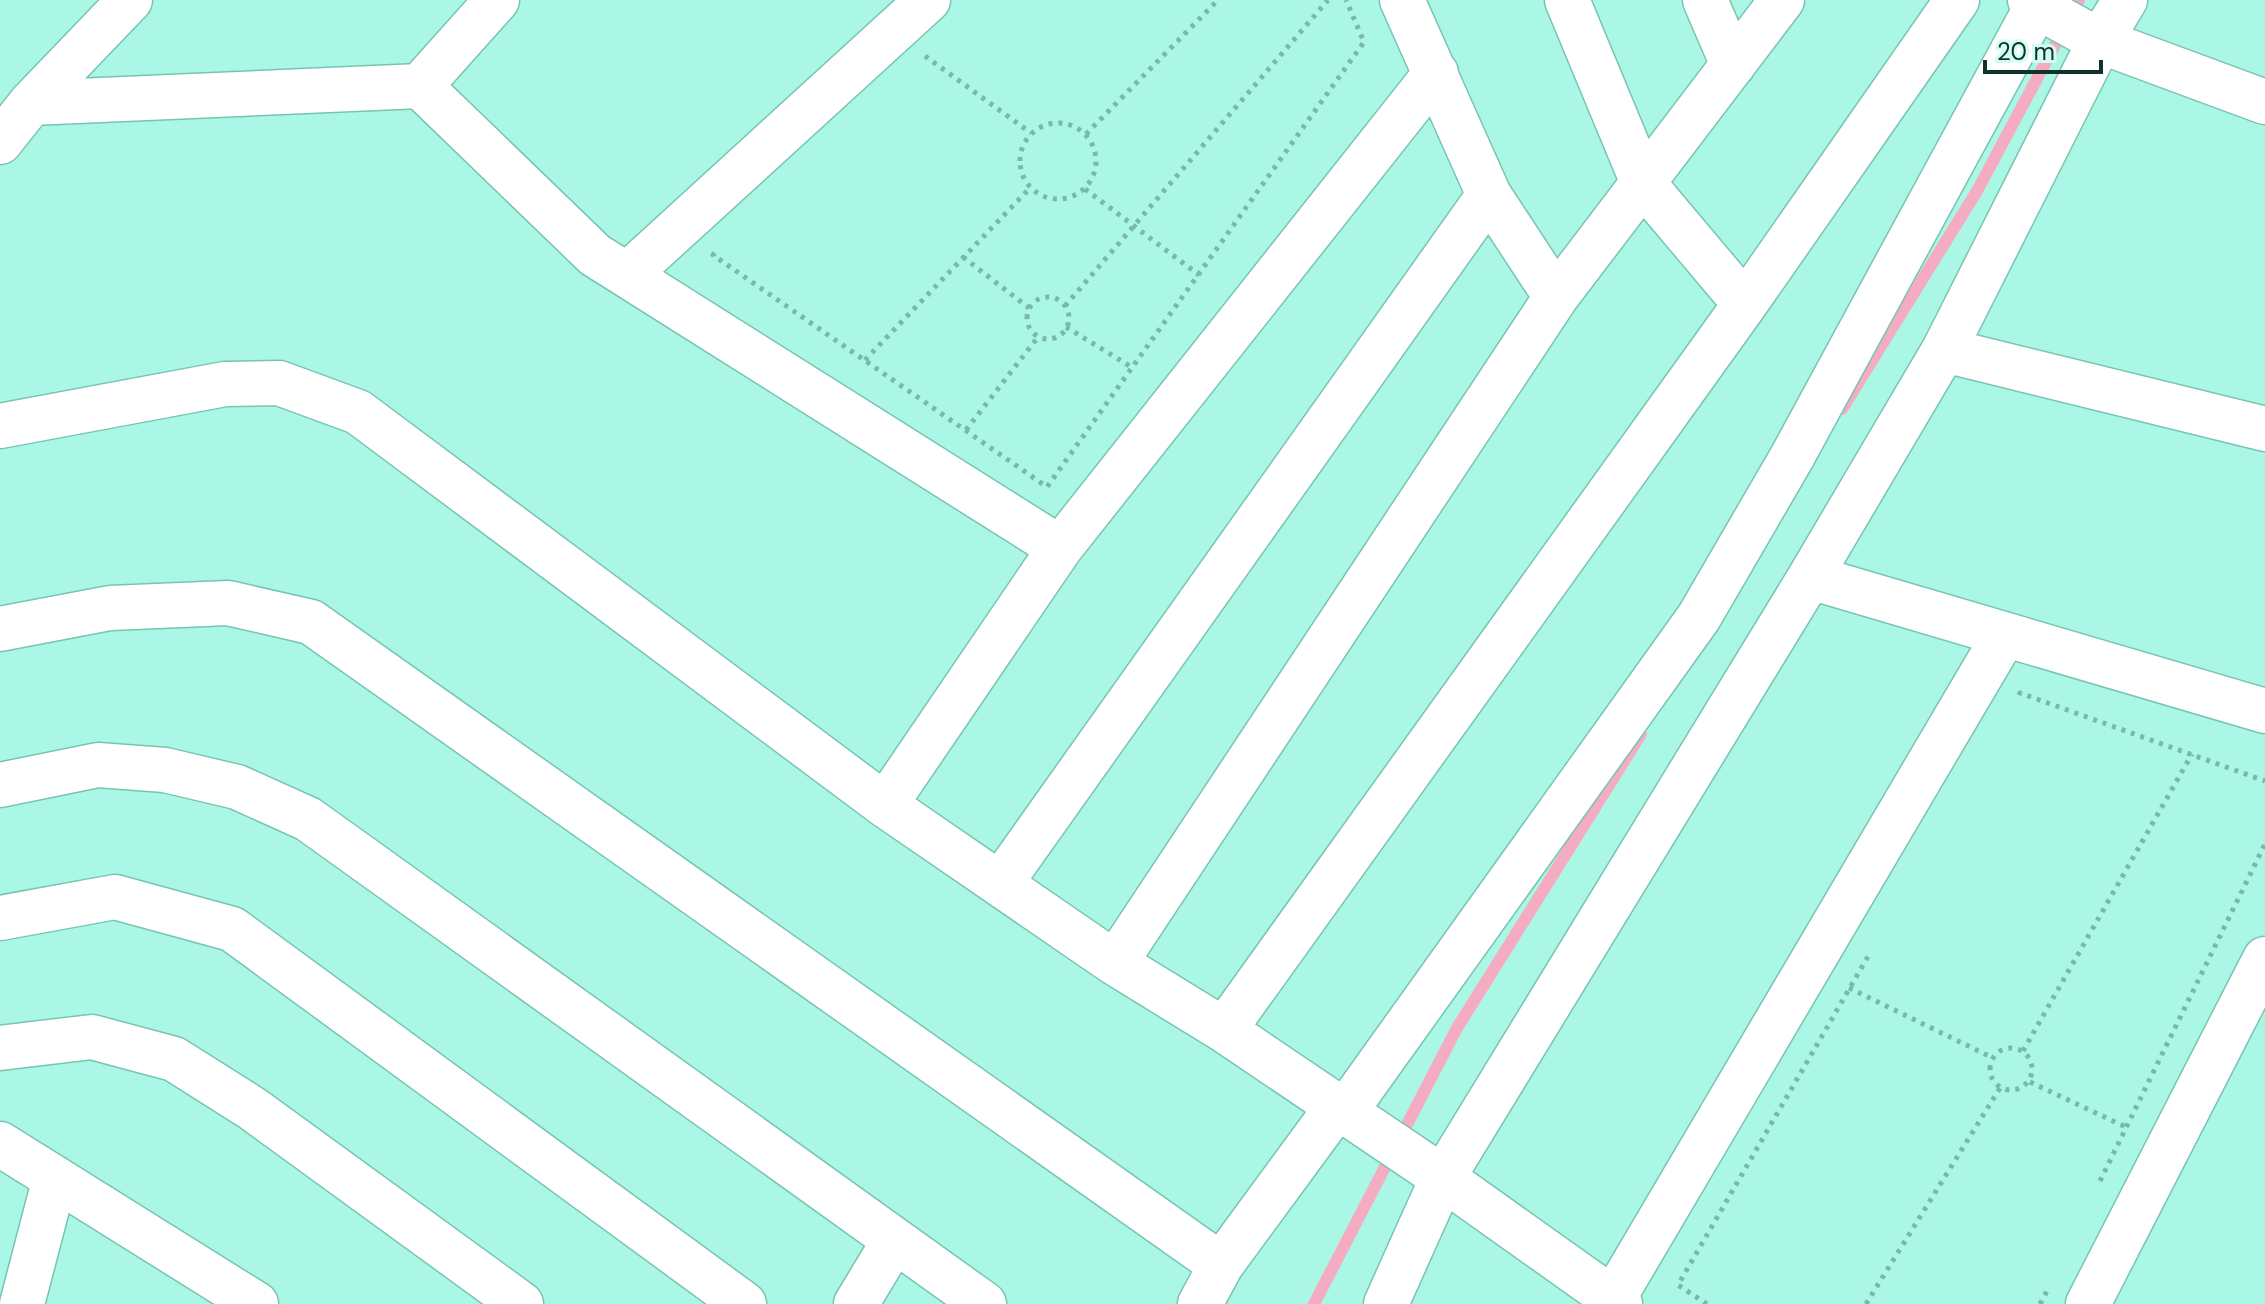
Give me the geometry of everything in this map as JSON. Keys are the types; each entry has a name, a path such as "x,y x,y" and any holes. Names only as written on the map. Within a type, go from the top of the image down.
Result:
{"street":[{"path":"0,142 31,103 130,0"},
{"path":"31,103 420,86 497,0"},
{"path":"627,275 928,0"},
{"path":"1402,0 1489,195 1556,297"},
{"path":"1567,0 1643,183 1745,304"},
{"path":"1705,0 1733,65"},
{"path":"1115,963 1556,297 1782,0"},
{"path":"1224,1030 1745,304 1957,0"},
{"path":"1200,1304 1221,1265 1345,1113 1699,617 1792,457 2059,18 2125,0"},
{"path":"2059,18 2265,102"},
{"path":"1386,1304 1438,1175 1810,577 1944,350 2059,18"},
{"path":"885,805 1060,548 1436,73"},
{"path":"420,86 595,255 1060,548"},
{"path":"1000,884 1489,195"},
{"path":"1944,350 2265,429"},
{"path":"0,426 225,384 279,383 358,412 885,805 1115,963 1224,1030 1438,1175 1617,1302 2004,636"},
{"path":"1810,577 2265,711"},
{"path":"0,629 110,608 228,603 311,622 1221,1265"},
{"path":"0,785 98,765 165,770 237,787 308,819 984,1304"},
{"path":"0,918 115,897 232,929 744,1304"},
{"path":"2088,1304 2265,959"},
{"path":"0,1048 92,1037 174,1059 253,1109 521,1304"},
{"path":"0,1144 256,1304"},
{"path":"22,1304 55,1178"},
{"path":"856,1304 894,1241"}],"path":[{"path":"1086,134 1218,0"},
{"path":"1065,306 1328,0"},
{"path":"713,255 1047,487 1364,42 1346,0"},
{"path":"921,53 1031,133"},
{"path":"1058,122 1073,125 1086,134 1094,146 1096,161 1093,176 1085,189 1072,197 1057,200 1042,197 1030,188 1022,175 1019,160 1022,145 1031,133 1043,124 1058,122"},
{"path":"865,360 1030,188"},
{"path":"1085,189 1199,275"},
{"path":"963,257 1029,308"},
{"path":"1046,296 1057,299 1065,306 1069,316 1066,327 1059,336 1049,339 1038,337 1030,330 1026,319 1029,308 1036,300 1046,296"},
{"path":"1066,327 1133,368"},
{"path":"966,430 1038,337"},
{"path":"2012,706 2020,693 2265,781"},
{"path":"2023,1051 2192,754"},
{"path":"2100,1182 2265,844"},
{"path":"1707,1304 1678,1285 1873,948"},
{"path":"1849,988 1993,1058"},
{"path":"2013,1048 2023,1051 2033,1070 2030,1082 2010,1091 2000,1088 1992,1079 1990,1068 1993,1058 2002,1050 2013,1048"},
{"path":"2030,1082 2127,1127"},
{"path":"1866,1304 2000,1088"},
{"path":"2040,1304 2047,1290"}],"waterway":[{"path":"1842,409 1977,191 2079,0"},
{"path":"1314,1304 1457,1028 1641,734"}]}
